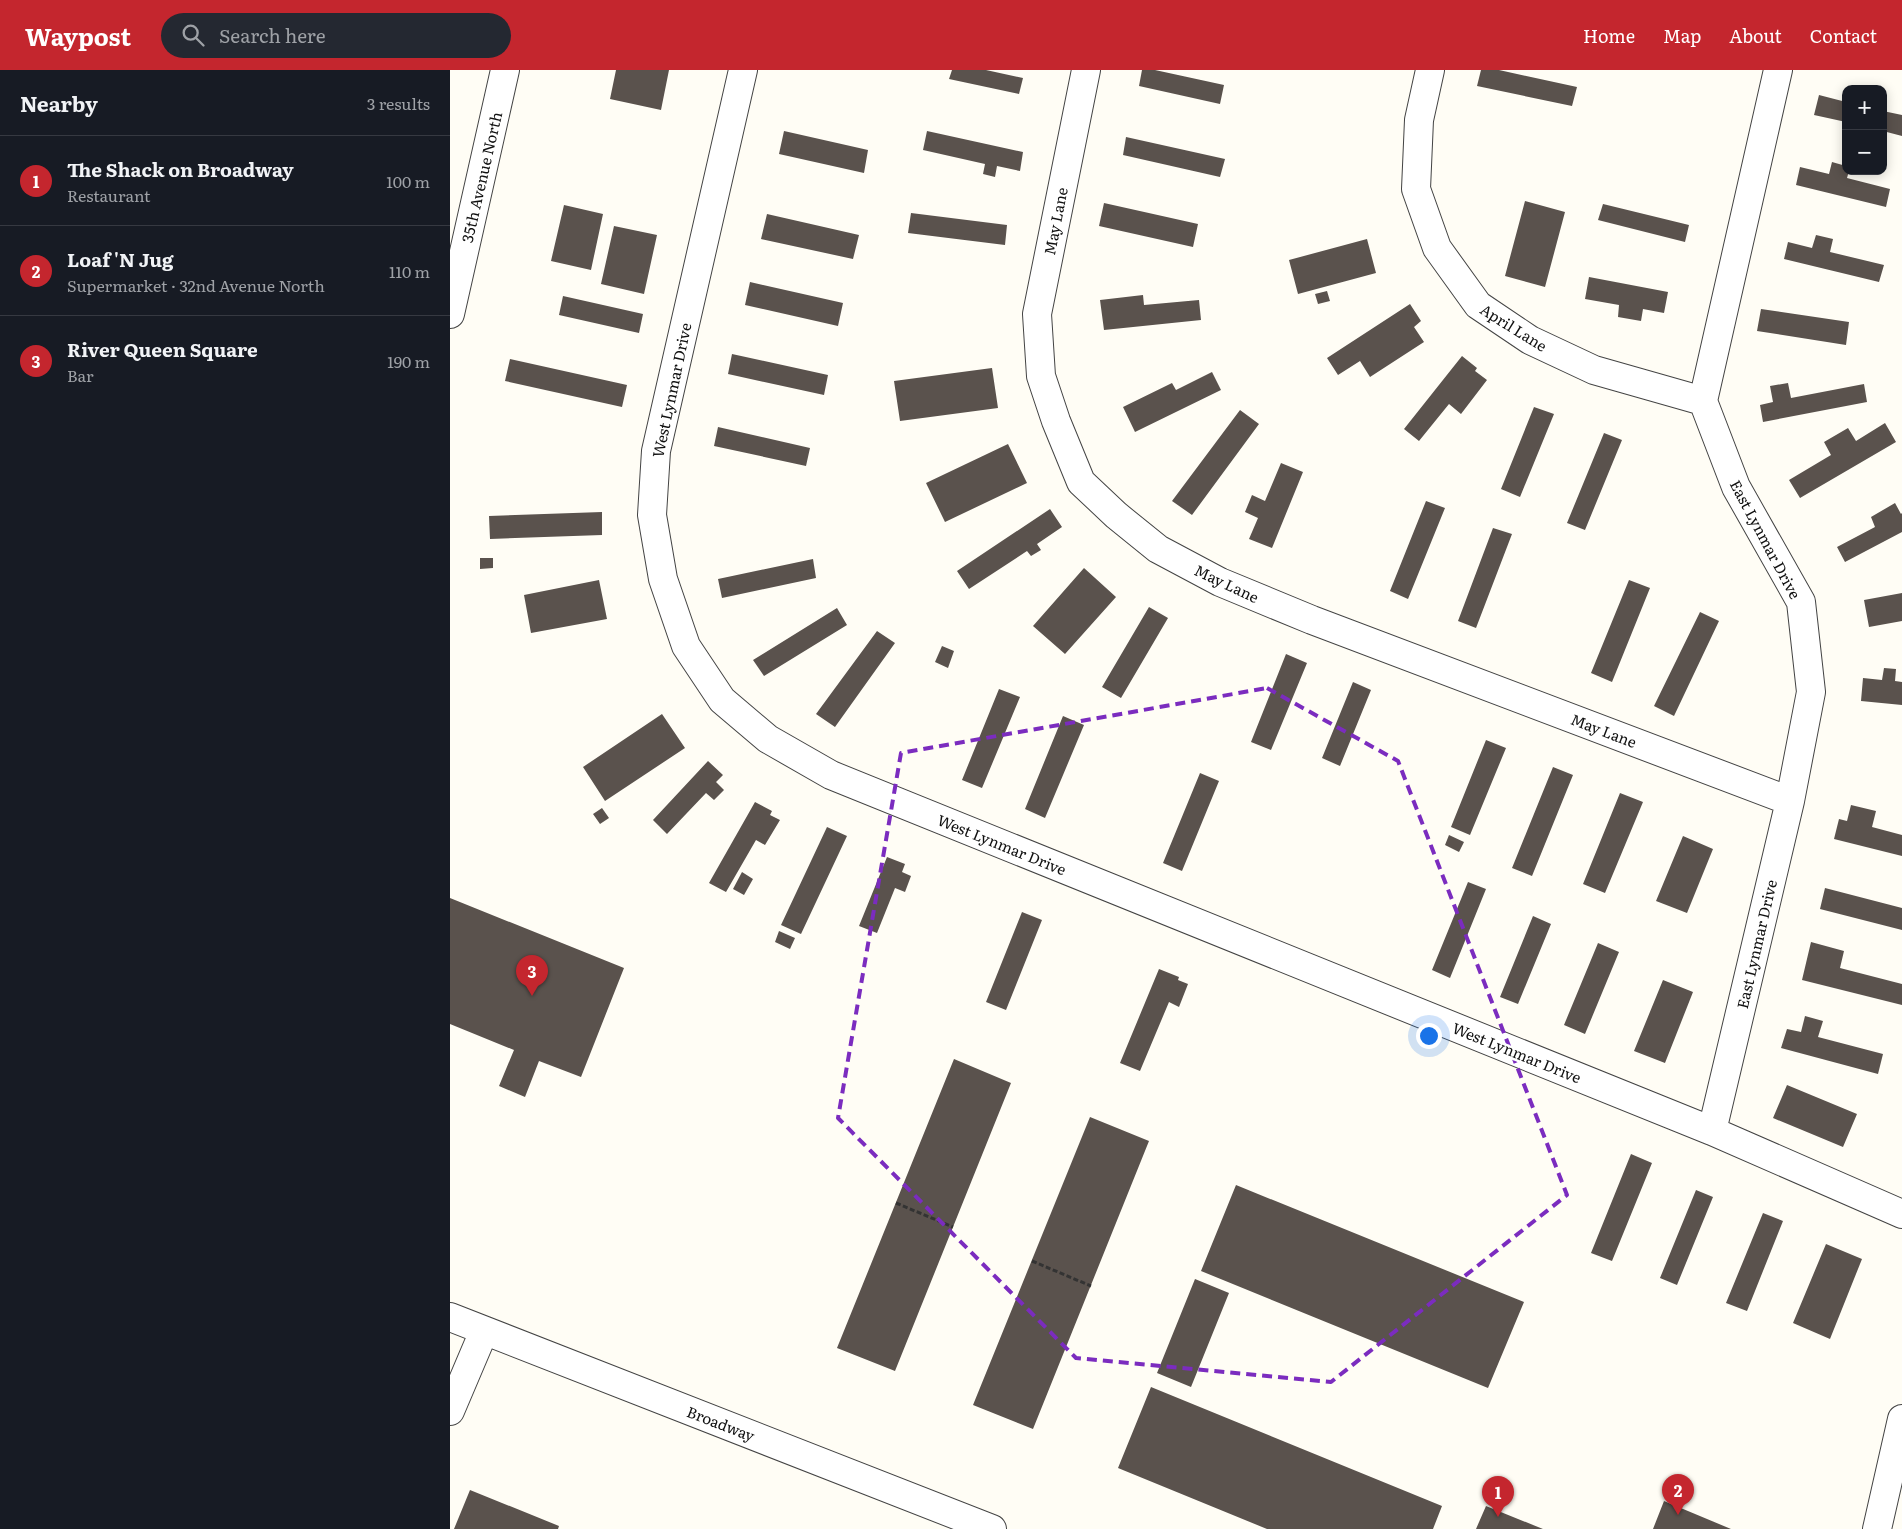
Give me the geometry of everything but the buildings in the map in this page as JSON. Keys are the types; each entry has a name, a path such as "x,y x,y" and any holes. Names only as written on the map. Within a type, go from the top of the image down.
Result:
{"street":[{"name":"35th Avenue North","path":"450,314 505,70"},
{"name":"West Lynmar Drive","path":"743,70 656,451 652,515 663,579 686,646 722,700 768,739 831,776 1712,1130 1902,1214"},
{"name":"May Lane","path":"1086,70 1037,314 1041,376 1056,421 1081,482 1116,515 1158,549 1220,582 1312,620 1790,801"},
{"name":"April Lane","path":"1430,70 1419,120 1416,189 1437,248 1478,305 1530,340 1594,370 1703,400"},
{"path":"1703,400 1778,70"},
{"name":"East Lynmar Drive","path":"1703,400 1736,487 1801,602 1811,692 1790,801 1712,1130"},
{"name":"Broadway","path":"450,1317 992,1529"},
{"path":"450,1411 484,1331"},
{"path":"1877,1529 1902,1419"}],"path":[{"path":"896,1203 953,1226"},
{"path":"1032,1261 1091,1286"}],"highlighted area":[{"path":"1267,688 1398,761 1567,1195 1331,1382 1076,1358 838,1118 901,753"}],"place":[{"name":"River Queen Square","path":"532,996"},
{"name":"Loaf 'N Jug","path":"1678,1515"},
{"name":"The Shack on Broadway","path":"1498,1517"}]}
